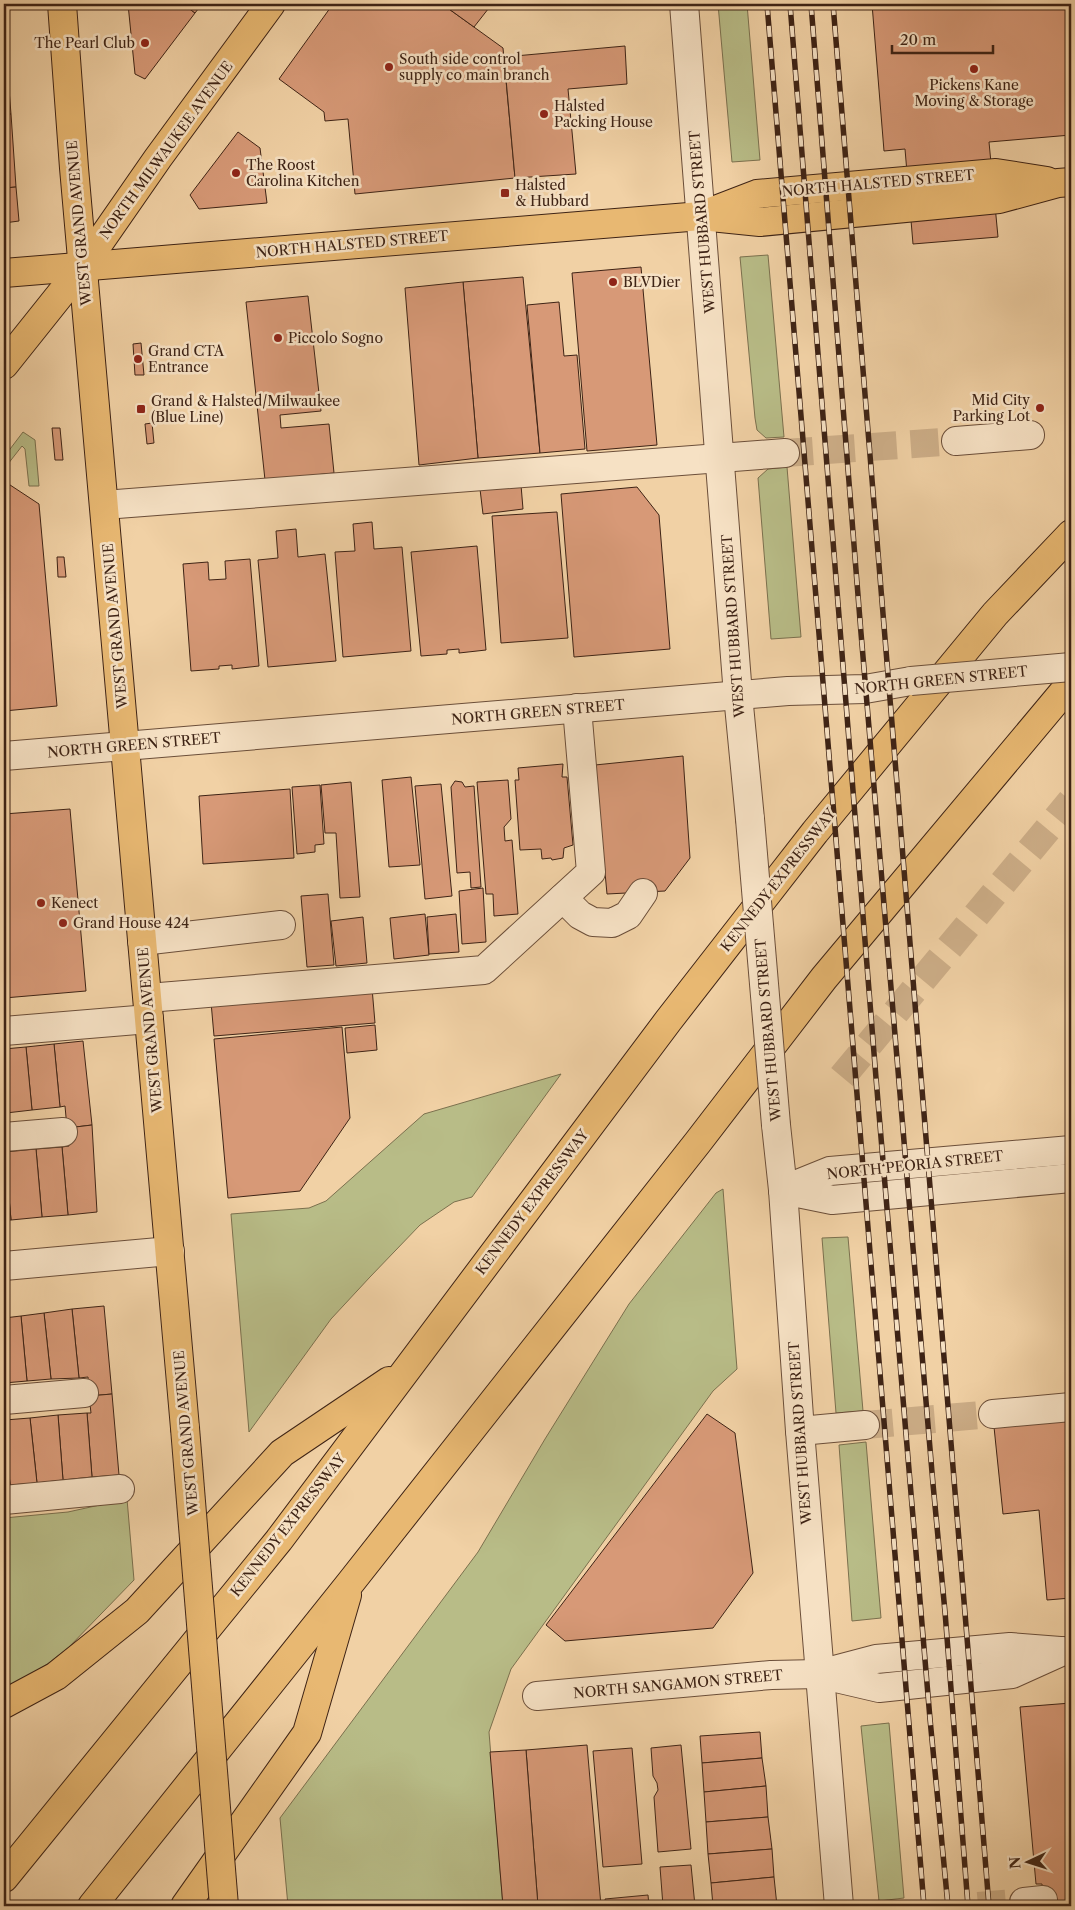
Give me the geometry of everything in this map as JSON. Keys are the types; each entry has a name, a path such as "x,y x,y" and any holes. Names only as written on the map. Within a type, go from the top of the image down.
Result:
{"main road":[{"name":"WEST GRAND AVENUE","path":"62,4 74,168 186,1428 224,1906"},
{"name":"NORTH MILWAUKEE AVENUE","path":"4,365 83,266 158,158 271,4"},
{"name":"NORTH HALSTED STREET","path":"4,273 701,216 757,194 996,173 1065,183"},
{"name":"KENNEDY EXPRESSWAY","path":"4,1878 279,1540 662,1029 815,832 995,614 1071,534"},
{"path":"92,1906 351,1582 698,1142 824,978 1071,684"},
{"path":"4,1704 56,1676 137,1611 282,1453 405,1370"},
{"path":"185,1906 307,1733 351,1582"}],"street":[{"name":"WEST HUBBARD STREET","path":"684,4 738,695 783,1190 800,1431 839,1906"},
{"path":"956,441 1030,435"},
{"path":"104,506 785,453"},
{"name":"NORTH GREEN STREET","path":"4,756 788,691 865,689 911,681 1071,667"},
{"path":"4,1031 148,1008 484,970 591,872 577,708"},
{"path":"563,898 580,915 593,922 612,923 628,915 644,892"},
{"path":"142,940 281,925"},
{"path":"4,1137 62,1132"},
{"name":"NORTH PEORIA STREET","path":"783,1190 830,1171 1071,1150"},
{"name":"NORTH PEORIA STREET","path":"783,1190 832,1200 1071,1178"},
{"path":"4,1266 170,1251"},
{"path":"4,1400 84,1393"},
{"path":"993,1414 1071,1407"},
{"path":"800,1431 865,1425"},
{"path":"4,1500 120,1490"},
{"name":"NORTH SANGAMON STREET","path":"537,1696 771,1675 820,1674 879,1688 1012,1674 1067,1651"}],"green space":[{"path":"718,4 747,4 760,160 732,162"},
{"path":"768,255 784,437 766,438 757,430 755,418 740,257"},
{"path":"23,432 35,440 39,486 29,486 25,449 22,446 4,469 4,457"},
{"path":"787,467 801,637 771,639 758,478 768,469"},
{"path":"561,1074 472,1197 454,1202 420,1225 370,1277 331,1319 249,1432 231,1214 309,1208 326,1201 424,1114"},
{"path":"723,1189 737,1369 713,1391 511,1669 489,1732 503,1906 288,1906 280,1818 478,1552 545,1439 629,1304 716,1193"},
{"path":"848,1237 863,1411 836,1413 822,1238"},
{"path":"866,1442 881,1618 852,1621 839,1445"},
{"path":"127,1499 134,1580 68,1648 46,1665 4,1690 4,1518 68,1512"},
{"path":"889,1723 904,1898 879,1901 861,1726"}],"building":[{"path":"128,4 183,4 195,13 145,79 135,74"},
{"path":"183,4 202,4 195,13"},
{"path":"333,4 442,4 503,48 515,178 355,194 348,119 325,121 324,112 279,79"},
{"path":"442,4 492,4 474,27"},
{"name":"Pickens Kane Moving & Storage","path":"872,4 1071,4 1071,135 989,142 998,237 913,244 905,149 884,151"},
{"path":"4,28 11,114 4,115"},
{"path":"625,46 627,84 568,89 576,174 515,178 504,57"},
{"path":"11,114 16,187 4,188 4,115"},
{"path":"238,132 260,148 267,203 199,209 190,195"},
{"path":"16,187 19,221 4,223 4,188"},
{"path":"641,267 657,445 587,451 572,273"},
{"path":"523,277 540,453 478,458 463,282"},
{"path":"463,282 478,458 419,465 405,288"},
{"path":"308,296 321,411 280,415 281,428 329,424 334,473 265,480 246,302"},
{"path":"559,302 564,356 577,355 585,449 540,453 527,305"},
{"name":"Grand CTA Entrance","path":"141,343 144,375 135,375 133,344"},
{"path":"152,423 154,443 147,444 145,424"},
{"path":"52,428 60,428 63,460 55,460"},
{"path":"4,481 39,504 57,706 4,711"},
{"path":"521,485 523,509 483,514 480,489"},
{"path":"637,487 659,515 670,649 574,657 561,494"},
{"path":"557,512 568,638 501,643 492,516"},
{"path":"372,522 374,549 402,547 411,651 343,657 335,552 355,551 353,524"},
{"path":"296,529 298,557 325,554 336,661 268,667 258,560 278,558 276,531"},
{"path":"477,546 486,650 459,653 459,649 447,650 447,654 421,656 411,552"},
{"path":"57,557 64,557 66,577 58,577"},
{"path":"250,559 259,666 232,669 232,665 219,666 219,669 191,671 183,564 208,562 209,580 226,579 225,561"},
{"path":"683,756 690,858 665,891 607,894 595,765"},
{"path":"563,764 562,777 567,777 573,845 564,848 563,858 542,859 541,849 520,850 515,780 519,780 518,768"},
{"path":"411,777 420,865 389,867 382,780"},
{"path":"508,780 511,819 504,827 505,841 512,840 518,914 494,916 493,894 486,894 477,782"},
{"path":"455,781 462,782 465,787 474,786 481,887 471,888 470,872 457,873 451,787"},
{"path":"351,782 360,897 340,898 336,833 325,833 321,785"},
{"path":"441,784 452,896 425,899 415,786"},
{"path":"320,785 324,844 315,845 315,852 297,854 292,787"},
{"path":"290,789 294,858 203,864 199,796"},
{"name":"Kenect","path":"70,809 86,991 4,998 4,814"},
{"path":"483,888 486,942 462,944 459,891"},
{"path":"328,894 334,965 307,967 301,896"},
{"path":"425,914 429,955 394,959 390,918"},
{"path":"456,914 459,952 429,954 427,917"},
{"path":"363,917 367,963 336,966 331,921"},
{"path":"372,988 375,1023 214,1036 211,1002"},
{"path":"375,1025 377,1050 347,1053 345,1028"},
{"path":"342,1027 350,1118 300,1191 228,1198 214,1039"},
{"path":"83,1041 92,1125 67,1128 65,1106 60,1107 54,1044"},
{"path":"54,1044 60,1107 32,1110 26,1047"},
{"path":"26,1047 32,1110 6,1113 4,1049"},
{"path":"4,1088 6,1113 4,1113"},
{"path":"92,1125 97,1212 68,1215 62,1147 69,1146 67,1128"},
{"path":"62,1147 68,1215 42,1217 36,1149"},
{"path":"36,1149 42,1217 11,1220 5,1152"},
{"path":"5,1152 11,1220 4,1220"},
{"path":"104,1306 112,1394 89,1396 88,1377 79,1378 72,1309"},
{"path":"72,1309 79,1378 51,1379 44,1313"},
{"path":"44,1313 51,1379 27,1381 21,1316"},
{"path":"21,1316 27,1381 4,1383 4,1318"},
{"path":"112,1394 119,1475 92,1477 87,1413 91,1413 89,1396"},
{"path":"87,1413 92,1477 63,1480 58,1415"},
{"path":"707,1414 735,1433 753,1573 713,1628 565,1641 546,1625"},
{"path":"58,1415 63,1480 37,1483 30,1418"},
{"path":"30,1418 37,1483 10,1485 5,1420"},
{"path":"4,1420 10,1485 4,1485"},
{"path":"1071,1420 1071,1598 1047,1600 1039,1510 1003,1514 994,1427"},
{"path":"1071,1703 1071,1906 1044,1906 1042,1884 1036,1884 1020,1707"},
{"path":"760,1732 762,1758 702,1763 700,1736"},
{"path":"587,1745 601,1906 538,1906 526,1750"},
{"path":"681,1745 691,1849 658,1852 654,1797 658,1790 653,1776 651,1748"},
{"path":"632,1748 642,1864 603,1867 593,1751"},
{"path":"526,1750 538,1906 503,1906 490,1752"},
{"path":"762,1758 766,1786 704,1792 702,1763"},
{"path":"766,1786 768,1817 706,1822 704,1792"},
{"path":"768,1817 772,1849 708,1854 706,1822"},
{"path":"772,1849 774,1877 711,1883 708,1854"},
{"path":"691,1865 695,1906 663,1906 660,1867"},
{"path":"774,1877 777,1906 713,1906 711,1883"},
{"path":"648,1895 649,1906 606,1906 605,1899"}],"tunnel":[{"path":"785,453 956,441"},
{"path":"842,1077 1071,801"},
{"path":"865,1425 993,1414"},
{"path":"978,1906 1024,1902"}],"railway":[{"path":"767,4 924,1906"},
{"path":"790,4 876,1078 930,1719 948,1906"},
{"path":"811,4 861,633 945,1612 968,1906"},
{"path":"833,4 989,1906"}],"place":[{"name":"The Pearl Club","path":"145,43"},
{"name":"South side control supply co main branch","path":"389,67"},
{"name":"Pickens Kane Moving & Storage","path":"974,69"},
{"name":"Halsted Packing House","path":"544,114"},
{"name":"The Roost Carolina Kitchen","path":"236,173"},
{"name":"Halsted & Hubbard","path":"505,193"},
{"name":"BLVDier","path":"613,282"},
{"name":"Piccolo Sogno","path":"278,338"},
{"name":"Grand CTA Entrance","path":"138,359"},
{"name":"Mid City Parking Lot","path":"1040,408"},
{"name":"Grand & Halsted/Milwaukee (Blue Line)","path":"141,409"},
{"name":"Kenect","path":"41,903"},
{"name":"Grand House 424","path":"63,923"}]}
